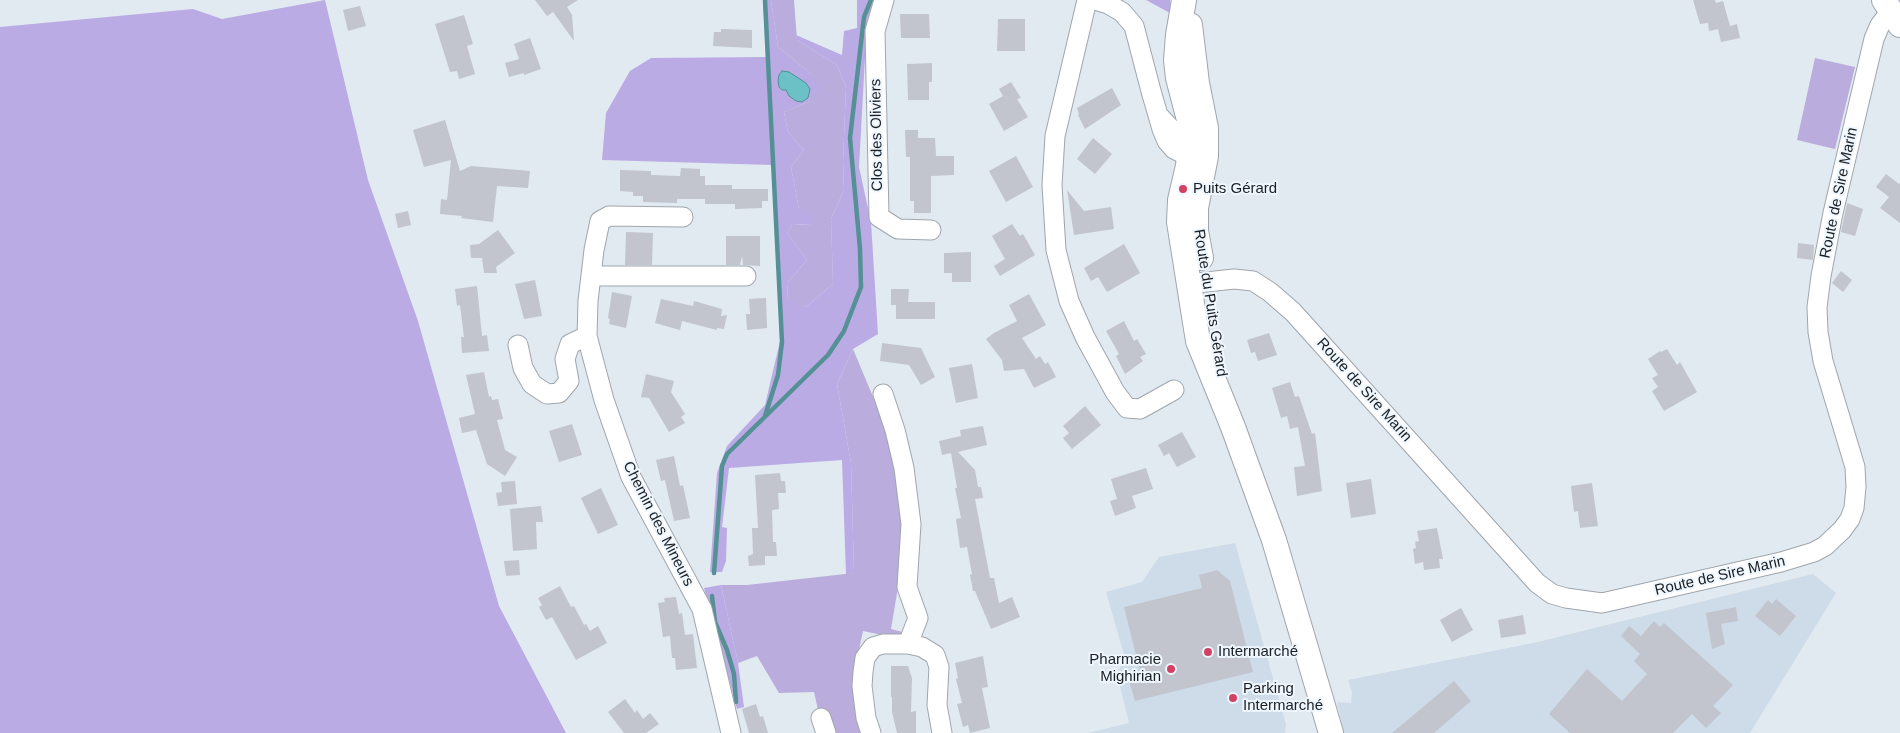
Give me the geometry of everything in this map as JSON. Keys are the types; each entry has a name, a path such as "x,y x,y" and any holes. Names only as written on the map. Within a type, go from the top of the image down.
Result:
{"main road":[{"name":"Route du Puits Gérard","path":"1184,0 1176,60 1178,78 1195,149 1196,283 1215,349 1233,427 1274,540 1331,733"},
{"name":"Route du Puits Gérard","path":"1189,0 1190,34 1197,83 1205,119 1195,149"},
{"name":"Route du Puits Gérard","path":"1314,733 1316,683"}],"street":[{"name":"Clos des Oliviers","path":"884,0 874,31 879,217 898,230 931,230"},
{"path":"1088,0 1055,136 1052,185 1056,250 1069,301 1084,336 1115,392 1127,408 1140,409 1174,390"},
{"path":"1095,0 1108,4 1122,12 1134,26 1158,115 1173,131 1195,149"},
{"name":"Route de Sire Marin","path":"1196,283 1234,279 1253,281 1270,292 1293,312 1537,582 1552,594 1602,603 1781,562 1814,552 1825,546 1842,530 1850,519 1854,508 1855,467 1824,361 1818,332 1817,307 1833,214 1874,39 1880,25 1892,12"},
{"name":"Chemin des Mineurs","path":"683,217 609,216 604,218 598,226 588,301 587,336 604,400 631,477 702,609 731,733"},
{"path":"591,276 746,276"},
{"path":"518,345 523,368 532,384 547,394 558,393 569,381 564,359 570,344 587,336"},
{"path":"883,394 895,430 904,468 910,524 907,587 918,618 908,644"},
{"path":"871,733 866,718 862,686 865,658 873,647 883,644 908,644 922,647 935,655 939,667 937,705 942,733"}],"shaded area":[{"path":"325,0 368,180 418,321 499,606 566,733 0,733 0,27 193,9 222,19"},
{"path":"763,0 771,0 778,47 810,73 820,88 810,101 784,112 788,132 804,150 791,167 799,209 810,211 813,224 792,225 787,233 807,260 788,282 787,299 806,307 833,284 831,219 844,190 843,161 846,87 837,65 797,40 796,35 842,55 844,31 857,28 857,0 876,0 867,21 859,167 871,222 878,334 853,349 837,384 851,463 854,573 846,575 842,460 729,468 722,527 727,528 726,561 722,572 710,572 717,473 727,446 765,405 781,337 772,165 602,160 606,113 630,71 651,58 766,57"},
{"path":"771,0 794,0 797,40 837,65 846,87 843,161 844,190 831,219 833,284 806,307 787,300 788,282 807,260 787,233 792,225 812,224 799,209 791,167 804,150 788,132 784,112 810,101 810,73 778,47"},
{"path":"1146,0 1170,0 1170,13"},
{"path":"1815,58 1855,67 1835,149 1797,140"},
{"path":"853,349 889,435 900,487 902,563 891,629 906,633 901,636 892,637 863,631 854,672 855,702 860,733 833,733 819,714 814,692 779,693 757,656 738,663 721,585 747,585 854,573 851,463 837,384"},
{"path":"1235,543 1286,724 1285,733 1088,733 1129,723 1117,674 1125,658 1106,592 1142,582 1159,557"},
{"path":"1813,574 1836,593 1750,733 1344,733 1337,702 1351,703 1352,692 1348,680 1538,642"},
{"path":"721,585 738,663 744,707 737,709 704,588"}],"water":[{"path":"782,71 789,72 806,83 810,89 808,98 802,102 796,101 789,96 786,90 782,90 779,87 779,75"}],"building":[{"path":"535,0 578,0 567,7 572,15 574,41 553,12 547,16"},
{"path":"1693,0 1715,0 1716,3 1723,1 1730,26 1737,24 1740,38 1721,42 1718,29 1709,31 1708,23 1700,24"},
{"path":"360,6 366,26 348,31 343,10"},
{"path":"900,14 929,14 930,38 901,38"},
{"path":"464,15 473,44 467,46 475,74 459,79 457,71 450,72 435,24"},
{"path":"998,19 1025,19 1025,51 997,51"},
{"path":"721,29 752,30 752,48 713,46 714,32 721,32"},
{"path":"530,38 541,69 524,75 524,73 509,77 505,63 519,59 514,44"},
{"path":"932,63 932,82 929,82 929,100 908,100 907,64"},
{"path":"1011,82 1021,98 1017,99 1028,117 1004,131 989,104 1003,96 999,89"},
{"path":"1112,88 1121,105 1085,129 1078,115 1077,108"},
{"path":"445,120 460,171 471,166 530,171 528,188 497,186 493,222 440,214 441,199 447,200 451,160 424,167 413,130"},
{"path":"905,130 918,130 918,138 935,138 936,156 954,156 954,175 931,176 931,213 914,213 914,201 910,201 910,157 906,157"},
{"path":"1093,138 1112,154 1095,174 1077,159"},
{"path":"1016,156 1033,187 1006,202 989,171"},
{"path":"681,168 700,169 700,176 705,176 705,185 732,185 732,189 768,189 768,201 762,201 762,208 735,209 735,204 705,204 705,199 677,199 677,203 643,202 643,196 633,196 633,192 620,191 620,170 651,171 651,175 680,176"},
{"path":"1886,174 1900,183 1900,223 1880,208 1889,197 1876,187"},
{"path":"1067,190 1084,211 1111,207 1114,229 1074,235"},
{"path":"1847,203 1863,209 1855,236 1841,232"},
{"path":"408,211 411,225 398,228 395,214"},
{"path":"1012,224 1020,236 1023,234 1035,255 1000,276 994,266 1005,259 992,236"},
{"path":"498,230 515,253 496,267 497,273 484,273 482,258 471,258 470,245 479,244"},
{"path":"626,232 653,233 652,265 625,265"},
{"path":"726,236 760,236 760,266 743,265 742,256 740,265 726,265"},
{"path":"1798,243 1814,245 1813,260 1797,258"},
{"path":"1124,244 1140,273 1107,292 1098,277 1091,281 1084,268"},
{"path":"971,252 971,282 952,282 952,273 944,273 944,253"},
{"path":"1841,271 1852,280 1843,292 1832,283"},
{"path":"535,280 542,316 524,319 515,284"},
{"path":"477,286 482,336 487,335 489,351 462,353 461,337 464,337 460,305 457,306 455,289"},
{"path":"891,289 909,289 908,302 935,302 935,319 896,319 896,305 891,305"},
{"path":"612,292 632,296 626,328 609,324 610,319 608,318"},
{"path":"1029,294 1046,325 1022,338 1036,359 1040,356 1045,364 1048,362 1056,377 1034,388 1024,369 1004,371 1002,360 986,339 1017,321 1009,305"},
{"path":"766,298 767,328 747,330 746,314 750,314 749,299"},
{"path":"661,299 693,306 694,301 722,309 721,316 727,315 724,329 717,328 717,330 682,321 680,330 655,323"},
{"path":"1124,321 1134,341 1137,339 1146,354 1140,357 1143,361 1125,374 1116,356 1119,354 1106,331"},
{"path":"1269,333 1277,355 1258,361 1255,352 1251,353 1247,340"},
{"path":"882,343 921,348 935,377 921,385 909,365 880,361"},
{"path":"1667,349 1677,365 1680,362 1697,392 1664,411 1652,391 1658,387 1652,378 1658,375 1648,359"},
{"path":"972,364 978,398 956,403 949,368"},
{"path":"484,372 489,397 491,396 492,400 498,399 503,419 497,420 505,450 517,457 505,476 487,464 476,430 462,433 459,418 475,414 466,375"},
{"path":"646,374 674,381 671,392 685,414 681,417 685,423 669,432 649,398 641,397"},
{"path":"1290,382 1295,397 1299,396 1312,434 1315,433 1322,491 1297,496 1294,467 1305,466 1298,427 1290,429 1287,416 1281,418 1272,388"},
{"path":"1085,406 1101,425 1072,449 1063,438 1069,433 1063,426"},
{"path":"572,424 582,455 559,462 549,431"},
{"path":"983,426 987,445 958,452 975,470 978,487 981,487 983,498 975,499 990,578 994,578 999,603 1012,597 1020,617 991,629 975,591 973,591 967,547 960,548 956,519 961,518 951,453 942,455 939,441 961,436 960,430"},
{"path":"1182,432 1196,457 1177,467 1169,453 1164,456 1158,445"},
{"path":"674,456 680,486 683,485 690,518 674,521 665,480 661,481 656,460"},
{"path":"1146,468 1153,489 1132,496 1136,508 1115,516 1110,501 1117,499 1111,479"},
{"path":"780,473 781,481 785,481 786,493 778,493 779,509 772,510 773,542 776,542 777,556 765,556 765,565 749,566 748,556 753,554 752,528 758,528 755,475"},
{"path":"1371,479 1376,514 1351,518 1346,483"},
{"path":"515,481 517,504 498,506 496,493 502,492 501,482"},
{"path":"1592,483 1598,526 1580,528 1578,511 1574,512 1571,486"},
{"path":"601,488 618,525 598,534 581,498"},
{"path":"541,506 543,522 536,522 537,549 513,551 510,509"},
{"path":"1437,528 1443,559 1439,559 1440,568 1424,570 1423,562 1415,564 1413,549 1416,548 1415,542 1419,541 1417,531"},
{"path":"519,560 520,575 506,576 504,561"},
{"path":"1217,570 1230,581 1253,672 1135,701 1127,674 1140,671 1124,607 1202,588 1199,575"},
{"path":"560,586 571,607 574,606 584,625 586,624 590,631 598,626 607,643 576,660 552,617 546,620 539,607 542,605 538,598"},
{"path":"676,597 679,614 682,613 685,635 693,634 697,668 676,670 675,658 672,658 670,636 663,637 658,603 665,602 664,598"},
{"path":"1776,599 1796,616 1780,636 1755,616 1768,600 1772,604"},
{"path":"1736,607 1738,621 1721,624 1725,644 1712,649 1706,613"},
{"path":"1461,608 1473,630 1452,642 1440,620"},
{"path":"1523,615 1526,634 1501,638 1498,620"},
{"path":"1654,621 1660,627 1664,623 1733,685 1713,706 1721,713 1706,728 1692,714 1673,733 1570,733 1549,714 1587,669 1622,701 1647,674 1634,661 1640,654 1621,636 1629,626 1641,636"},
{"path":"983,656 988,687 982,688 990,728 970,733 968,725 963,727 957,704 962,703 956,679 958,678 955,663"},
{"path":"891,666 908,666 912,678 911,712 916,711 916,733 897,733 892,712"},
{"path":"1454,681 1471,701 1434,733 1392,733"},
{"path":"625,699 635,713 637,710 643,719 650,713 659,724 646,733 624,733 608,712"},
{"path":"756,704 760,717 763,716 768,733 749,733 742,709"}],"waterway":[{"path":"765,0 782,342 778,375 765,416"},
{"path":"714,573 722,466 727,454 828,355 844,331 861,287 860,249 850,138 864,17 871,0"},
{"path":"712,596 715,622 727,650 734,674 736,702"}],"place":[{"name":"Puits Gérard","path":"1183,189"},
{"name":"Intermarché","path":"1208,652"},
{"name":"Pharmacie Mighirian","path":"1171,669"},
{"name":"Parking Intermarché","path":"1233,698"}]}
